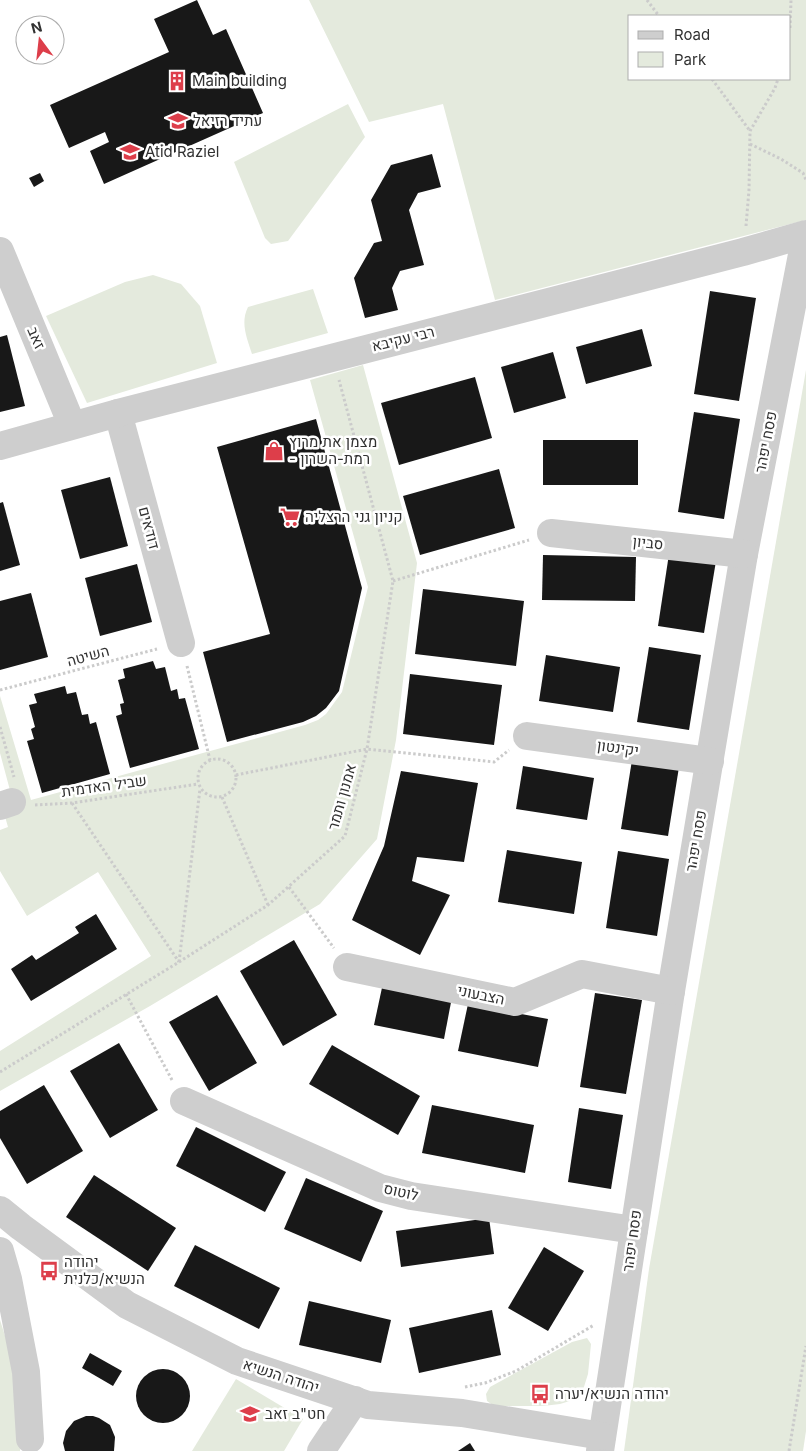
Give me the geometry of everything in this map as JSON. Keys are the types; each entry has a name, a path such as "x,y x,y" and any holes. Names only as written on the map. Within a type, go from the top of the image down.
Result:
{"street":[{"name":"רבי עקיבא","path":"0,446 72,425 743,252 806,234"},
{"name":"פסח יפהר","path":"601,1443 671,990 744,554 806,234"},
{"name":"זאב","path":"0,251 72,425"},
{"name":"דודאים","path":"118,413 181,643"},
{"name":"סביון","path":"551,533 744,554"},
{"name":"יקינטון","path":"528,736 710,761"},
{"name":"הצבעוני","path":"347,967 515,1002 582,974 671,990"},
{"name":"לוטוס","path":"184,1101 380,1188 411,1196 634,1230"},
{"name":"יהודה הנשיא","path":"0,1210 127,1305 238,1362 368,1405 462,1413 601,1443"},
{"path":"0,1251 8,1279 26,1372 30,1439"},
{"path":"322,1451 355,1400"}],"path":[{"path":"647,0 658,15"},
{"path":"790,15 791,0"},
{"path":"713,80 750,130"},
{"path":"743,252 749,190 750,130 775,88 778,80"},
{"path":"750,144 805,172 806,180"},
{"name":"אמנון ותמר","path":"0,1072 268,905 345,836 367,749 393,581 332,357"},
{"path":"393,581 551,533"},
{"path":"181,643 210,760"},
{"name":"השיטה","path":"0,690 181,643"},
{"path":"0,727 16,782 6,804"},
{"path":"236,775 367,749 494,762 528,736"},
{"path":"179,962 200,789 198,772 204,763 210,760 222,759 232,766 236,775 232,790 222,797 210,797 200,789"},
{"name":"שביל האדמית","path":"6,804 72,803 198,784"},
{"path":"222,797 268,905"},
{"path":"72,803 179,962"},
{"path":"289,887 347,967"},
{"path":"126,994 184,1101"},
{"path":"462,1413 463,1387 485,1383 516,1371 604,1319 621,1319"},
{"path":"789,1451 806,1346"}],"green space":[{"path":"309,0 806,0 806,220 495,300 443,104 369,122"},
{"path":"348,104 365,137 288,241 271,244 265,238 234,162"},
{"path":"153,275 181,284 200,306 217,363 87,403 46,316 125,282"},
{"path":"313,289 328,333 252,354 244,325 248,307"},
{"path":"363,365 417,563 396,740 377,839 320,904 150,1006 0,1091 0,1051 151,956 98,872 27,916 0,871 0,830 8,827 4,813 15,809 0,753 0,696 31,800 305,725 318,720 326,714 342,692 368,587 310,380"},
{"path":"806,370 806,1431 803,1451 624,1451 649,1269"},
{"path":"0,1320 14,1364 21,1439 20,1451 0,1451"},
{"path":"587,1338 591,1344 588,1374 583,1390 573,1400 543,1406 494,1406 487,1401 486,1394 490,1387 572,1342"},
{"name":"חט\"ב זאב","path":"236,1379 303,1419 284,1451 192,1451"}],"building":[{"name":"Main building","path":"197,0 213,35 226,29 263,113 104,184 90,151 109,142 105,132 69,148 50,105 169,52 154,19"},
{"path":"432,154 441,187 418,193 409,210 424,265 400,271 392,288 398,310 365,318 354,278 374,243 382,241 371,200 391,165"},
{"path":"40,173 44,181 34,187 29,178"},
{"path":"710,291 756,298 739,401 694,394"},
{"path":"642,329 652,366 586,384 576,347"},
{"path":"7,335 25,406 0,412 0,337"},
{"path":"553,352 566,398 514,413 501,367"},
{"path":"475,377 492,438 399,465 381,403"},
{"path":"694,412 740,419 724,519 678,512"},
{"name":"קניון גני הרצליה","path":"316,419 362,588 339,691 326,708 316,716 303,722 227,742 203,652 270,634 217,447"},
{"path":"543,440 638,440 638,485 543,485"},
{"path":"499,469 515,528 420,555 403,496"},
{"path":"110,477 128,546 80,559 61,490"},
{"path":"3,502 20,565 0,571 0,503"},
{"path":"669,554 716,561 704,633 658,626"},
{"path":"543,555 636,557 635,601 542,600"},
{"path":"137,564 152,622 100,636 85,578"},
{"path":"423,589 524,601 516,666 415,654"},
{"path":"31,593 48,657 0,670 0,601"},
{"path":"649,647 701,655 689,730 637,722"},
{"path":"546,655 620,667 613,712 539,701"},
{"path":"153,661 156,669 165,667 171,691 177,689 179,699 185,698 199,749 130,768 116,716 122,714 120,704 124,703 118,680 125,678 123,669"},
{"path":"410,674 502,685 494,745 403,734"},
{"path":"65,686 67,694 76,692 82,715 88,714 90,724 96,722 110,774 42,793 27,741 34,739 31,729 35,727 29,705 37,703 34,694"},
{"path":"632,760 679,767 668,836 621,829"},
{"path":"523,766 594,778 587,820 516,809"},
{"path":"401,771 478,783 464,862 417,857 412,881 450,895 420,955 352,920 384,846"},
{"path":"507,850 582,862 574,914 498,902"},
{"path":"618,851 669,859 657,936 606,928"},
{"path":"96,914 117,949 31,1001 11,969 32,955 36,960 79,933 75,927"},
{"path":"294,940 337,1015 283,1046 240,971"},
{"path":"383,983 452,997 444,1039 374,1025"},
{"path":"595,993 642,1000 626,1094 580,1087"},
{"path":"217,995 257,1063 209,1091 169,1022"},
{"path":"468,1004 548,1019 538,1067 458,1051"},
{"path":"119,1043 158,1110 110,1138 70,1071"},
{"path":"332,1045 420,1096 398,1135 309,1084"},
{"path":"44,1085 83,1151 27,1184 0,1138 0,1111"},
{"path":"432,1105 534,1125 525,1173 422,1153"},
{"path":"579,1108 623,1115 611,1189 568,1182"},
{"path":"196,1127 286,1172 265,1212 176,1166"},
{"path":"94,1175 176,1228 148,1271 66,1217"},
{"path":"306,1178 383,1211 361,1262 284,1229"},
{"path":"489,1218 494,1254 401,1267 396,1231"},
{"path":"195,1245 280,1288 259,1329 174,1286"},
{"path":"544,1247 584,1271 548,1331 508,1308"},
{"path":"309,1301 391,1320 381,1363 299,1345"},
{"path":"492,1310 501,1355 419,1373 409,1328"},
{"path":"90,1353 122,1371 113,1386 82,1368"},
{"path":"158,1369 168,1369 182,1377 188,1386 190,1396 188,1406 182,1415 168,1423 158,1423 148,1418 141,1411 136,1401 136,1391 141,1381 148,1374"},
{"path":"86,1416 99,1418 110,1425 115,1437 114,1451 65,1451 63,1443 66,1431 74,1421"},
{"path":"470,1443 475,1451 458,1451"}],"place":[{"name":"Main building","path":"177,81"},
{"name":"עתיד רזיאל","path":"178,121"},
{"name":"Atid Raziel","path":"130,152"},
{"name":"מצמן את מרוץ - רמת-השרון","path":"274,451"},
{"name":"קניון גני הרצליה","path":"290,517"},
{"name":"יהודה הנשיא/כלנית","path":"49,1271"},
{"name":"יהודה הנשיא/יערה","path":"540,1394"},
{"name":"חט\"ב זאב","path":"250,1414"}]}
